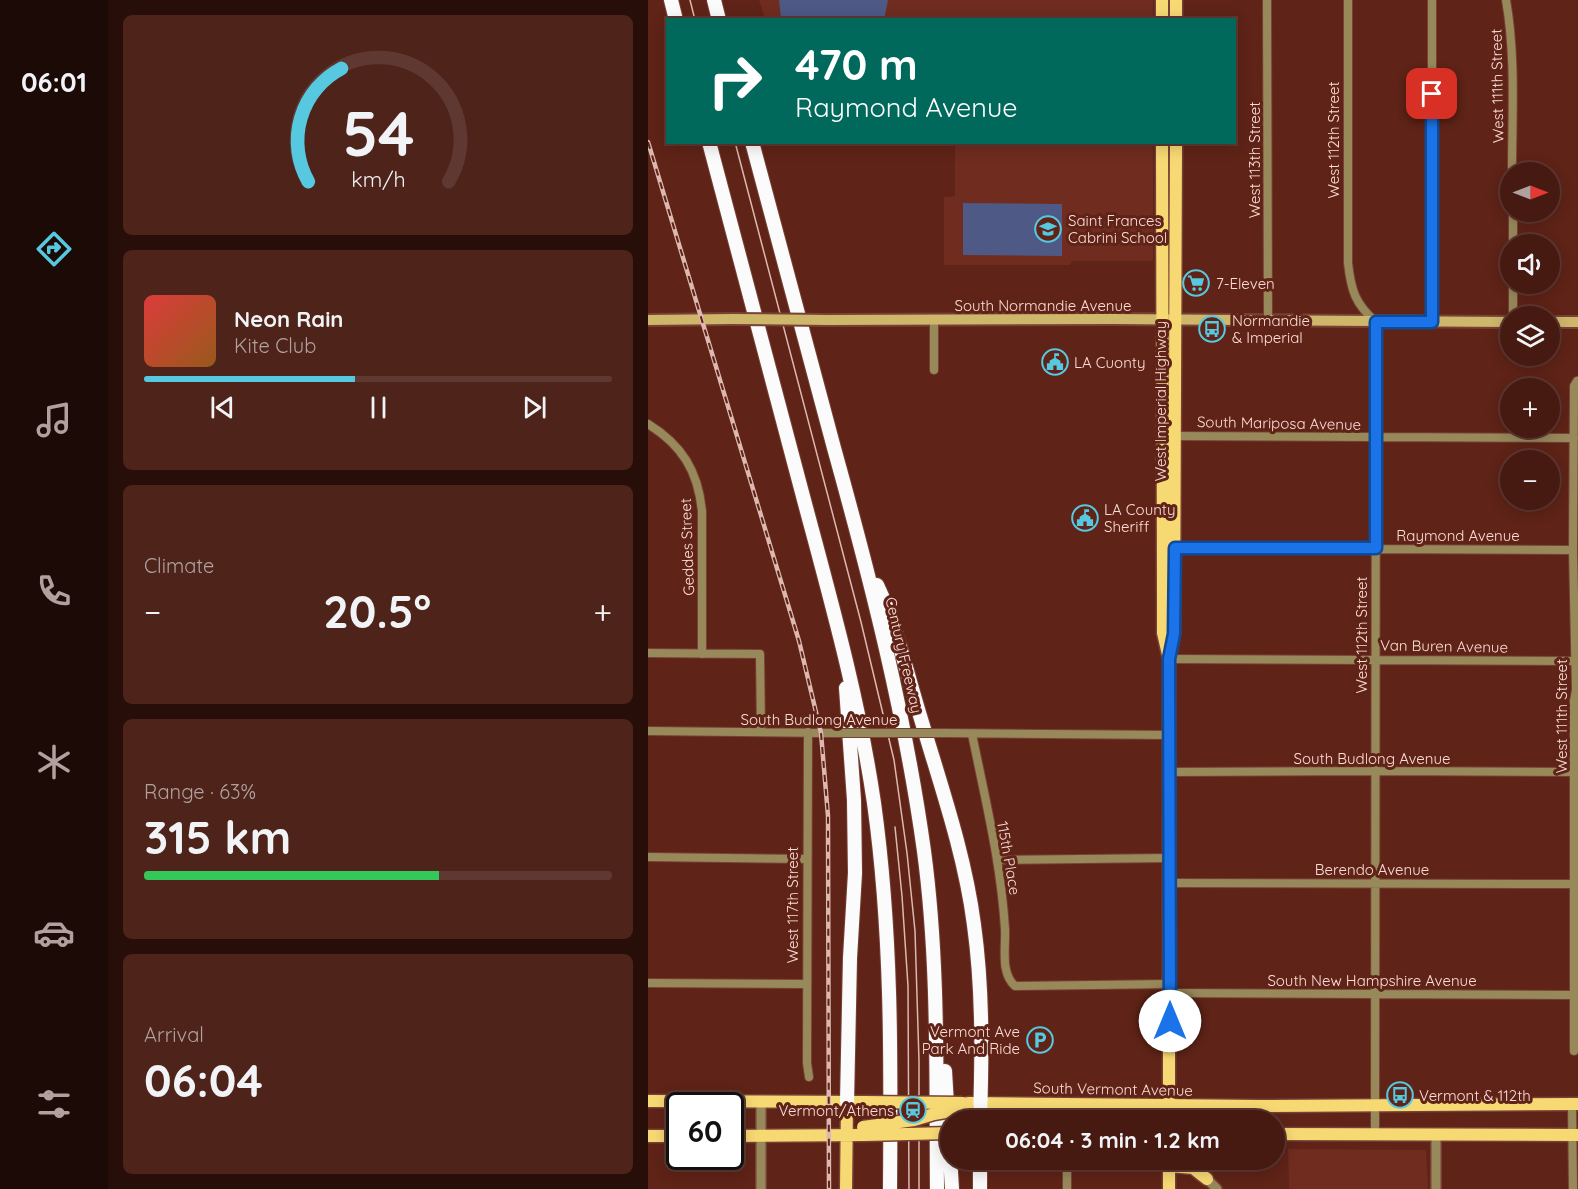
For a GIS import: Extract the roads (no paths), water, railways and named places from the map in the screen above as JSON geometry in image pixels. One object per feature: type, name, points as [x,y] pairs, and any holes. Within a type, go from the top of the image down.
[{"type":"highway","points":[[671,0],[676,18]]},
{"type":"highway","points":[[714,0],[718,18]]},
{"type":"highway","points":[[710,144],[843,646],[867,758],[884,892],[891,1022],[890,1189]]},
{"type":"highway","name":"Century Freeway","points":[[753,144],[864,559],[903,723],[917,803],[930,902],[936,990],[935,1189]]},
{"type":"highway","points":[[864,559],[885,602],[895,633],[944,795],[967,883],[978,957],[972,1105],[975,1110]]},
{"type":"highway","points":[[843,646],[854,800],[855,873],[850,958],[847,1102]]},
{"type":"highway","points":[[930,902],[939,975],[952,1189]]},
{"type":"highway","points":[[980,1170],[980,1189]]},
{"type":"main road","points":[[1162,0],[1162,18]]},
{"type":"main road","points":[[1176,0],[1176,18]]},
{"type":"main road","name":"West Imperial Highway","points":[[1162,144],[1170,320]]},
{"type":"main road","name":"West Imperial Highway","points":[[1170,1110],[1169,659],[1174,634],[1169,548],[1169,436],[1176,144]]},
{"type":"main road","name":"South Normandie Avenue","points":[[648,320],[1500,322]]},
{"type":"main road","points":[[1560,322],[1578,322]]},
{"type":"main road","name":"West Imperial Highway","points":[[1169,548],[1163,567],[1163,633],[1169,659]]},
{"type":"main road","points":[[1163,567],[1168,575],[1168,615],[1174,634]]},
{"type":"main road","name":"South Vermont Avenue","points":[[648,1101],[972,1105],[1575,1104]]},
{"type":"main road","points":[[846,1189],[847,1102]]},
{"type":"main road","points":[[744,1136],[846,1135],[972,1105]]},
{"type":"main road","points":[[863,1131],[940,1133]]},
{"type":"main road","points":[[1285,1134],[1575,1135]]},
{"type":"main road","points":[[648,1136],[666,1136]]},
{"type":"main road","points":[[1169,1170],[1169,1189]]},
{"type":"main road","points":[[1196,1170],[1207,1179]]},
{"type":"main road","points":[[1203,1170],[1207,1179]]},
{"type":"street","name":"West 113th Street","points":[[1267,0],[1268,321]]},
{"type":"street","name":"West 112th Street","points":[[1348,0],[1348,263],[1357,301],[1363,311],[1376,322],[1376,1135]]},
{"type":"street","points":[[1432,0],[1432,322]]},
{"type":"street","name":"West 111th Street","points":[[1506,0],[1512,59],[1512,162]]},
{"type":"street","points":[[934,320],[934,370]]},
{"type":"street","name":"West 111th Street","points":[[1574,1051],[1576,701],[1573,550],[1574,386],[1577,381]]},
{"type":"street","name":"Geddes Street","points":[[648,424],[672,442],[683,454],[696,479],[700,496],[702,511],[702,654]]},
{"type":"street","name":"South Mariposa Avenue","points":[[1169,436],[1574,438]]},
{"type":"street","name":"Raymond Avenue","points":[[1169,548],[1573,550]]},
{"type":"street","points":[[648,653],[760,654],[760,732]]},
{"type":"street","name":"Van Buren Avenue","points":[[1169,659],[1575,661]]},
{"type":"street","name":"South Budlong Avenue","points":[[648,731],[1169,735]]},
{"type":"street","name":"West 117th Street","points":[[808,732],[806,984],[809,1077]]},
{"type":"street","name":"115th Place","points":[[972,734],[1003,901],[1005,967],[1010,981],[1015,986]]},
{"type":"street","name":"South Budlong Avenue","points":[[1169,772],[1575,772]]},
{"type":"street","points":[[648,857],[806,859]]},
{"type":"street","points":[[997,860],[1169,858]]},
{"type":"street","name":"Berendo Avenue","points":[[1169,882],[1574,884]]},
{"type":"street","points":[[648,983],[806,984]]},
{"type":"street","name":"South New Hampshire Avenue","points":[[1015,986],[1574,995]]},
{"type":"street","points":[[761,1101],[761,1189]]},
{"type":"street","points":[[1573,1189],[1575,1104]]},
{"type":"street","points":[[1436,1134],[1436,1189]]},
{"type":"street","points":[[1067,1170],[1067,1189]]},
{"type":"street","points":[[1207,1179],[1217,1189]]},
{"type":"tram line","points":[[690,0],[694,18]]},
{"type":"tram line","points":[[736,144],[861,622],[894,760],[915,931],[919,1061],[919,1189]]},
{"type":"tram line","points":[[895,827],[908,986],[909,1189]]},
{"type":"railway","points":[[648,142],[799,641],[821,733],[828,816],[829,1189]]},
{"type":"place","name":"Saint Frances Cabrini School","points":[[1048,229]]},
{"type":"place","name":"7-Eleven","points":[[1196,283]]},
{"type":"place","name":"Normandie & Imperial","points":[[1212,329]]},
{"type":"place","name":"LA Cuonty","points":[[1055,362]]},
{"type":"place","name":"LA County Sheriff","points":[[1085,518]]},
{"type":"place","name":"Vermont Ave Park And Ride","points":[[1040,1040]]},
{"type":"place","name":"Vermont & 112th","points":[[1400,1095]]},
{"type":"place","name":"Vermont/Athens","points":[[913,1110]]}]
